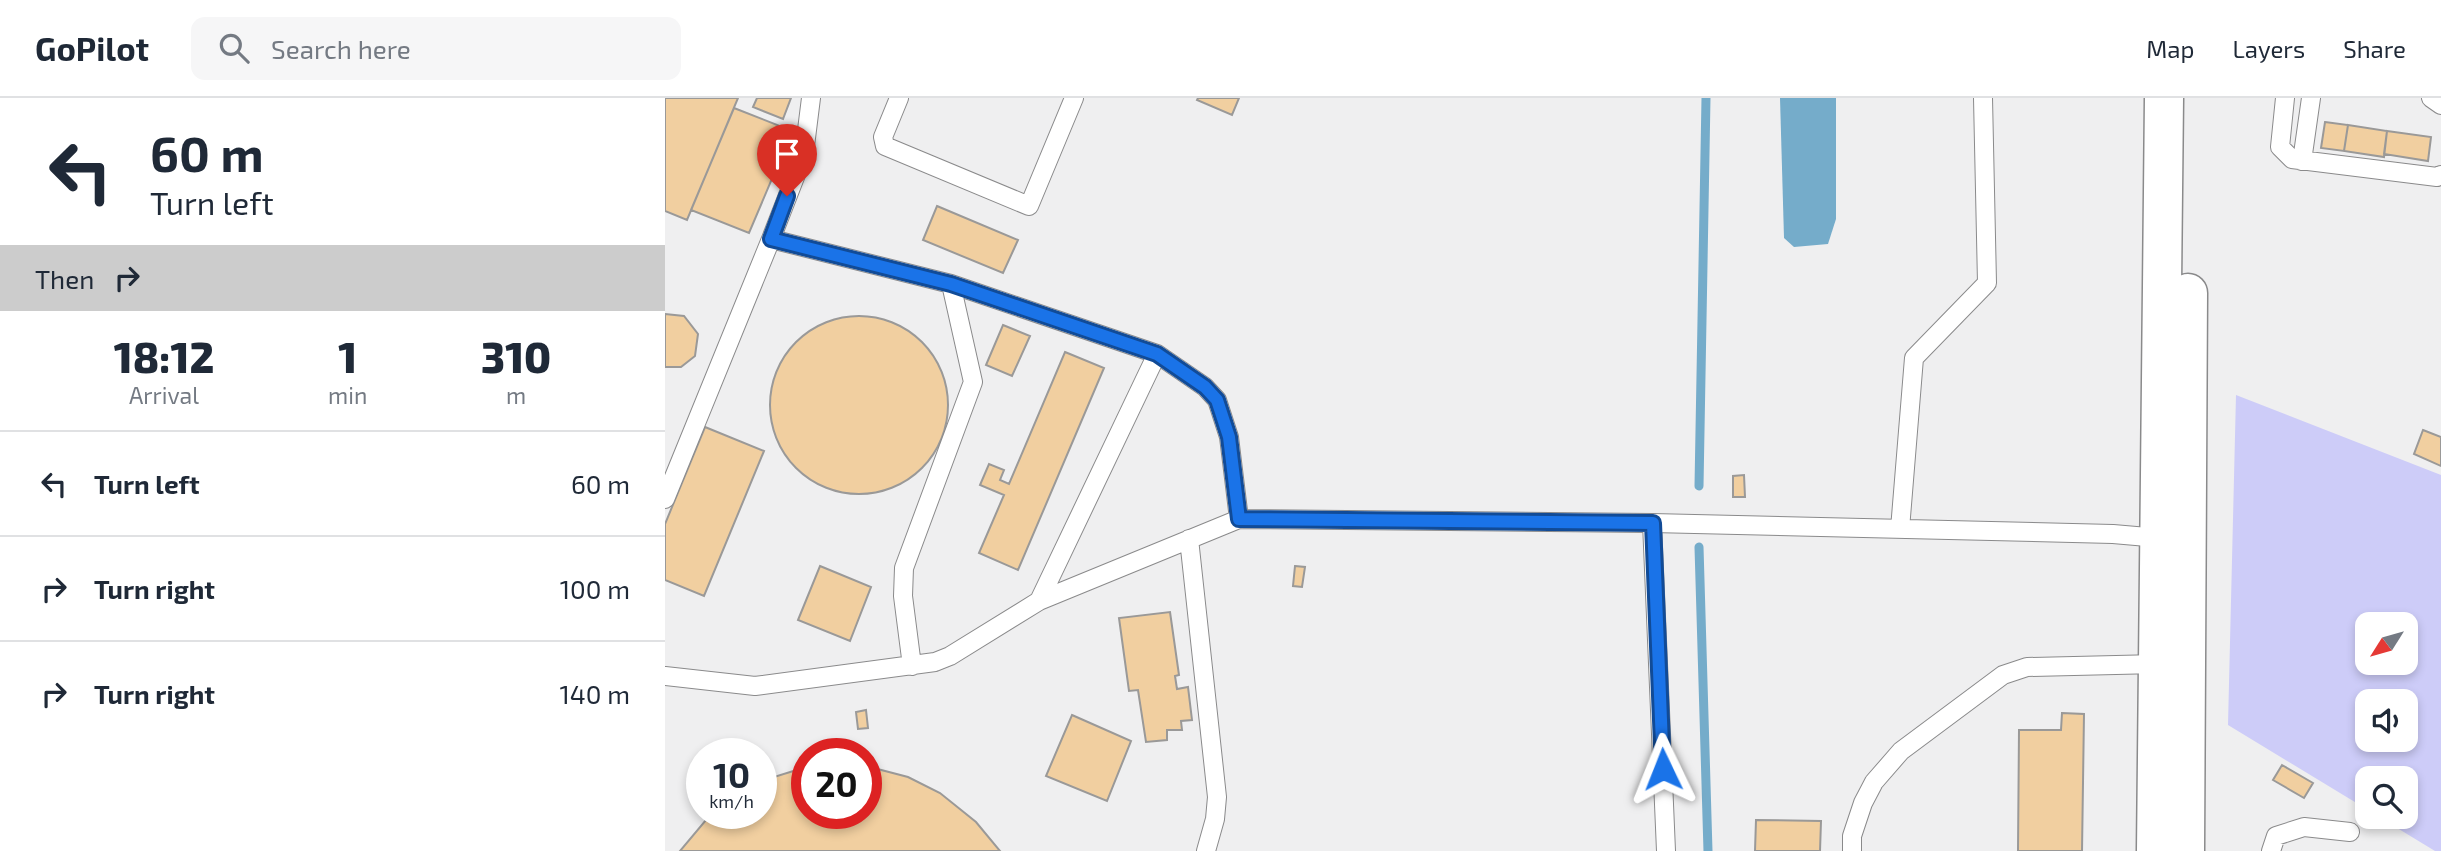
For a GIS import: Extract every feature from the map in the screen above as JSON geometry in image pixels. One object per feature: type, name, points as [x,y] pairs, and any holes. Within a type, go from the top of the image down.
[{"type":"main road","points":[[2156,851],[2164,98]]},
{"type":"main road","points":[[2185,851],[2188,98]]},
{"type":"lane","points":[[665,499],[803,154],[811,98]]},
{"type":"lane","points":[[899,98],[883,137],[885,146],[1029,206],[1074,98]]},
{"type":"lane","points":[[1900,529],[1914,358],[1987,283],[1983,98]]},
{"type":"lane","points":[[2285,98],[2280,147],[2292,159],[2437,177],[2441,175]]},
{"type":"lane","points":[[2302,161],[2311,98]]},
{"type":"lane","points":[[771,239],[951,284],[1157,354],[1205,387],[1217,400],[1229,437],[1239,519]]},
{"type":"lane","points":[[912,666],[902,596],[904,568],[972,382],[971,362],[951,284]]},
{"type":"lane","points":[[1039,601],[1157,354]]},
{"type":"lane","points":[[665,676],[755,686],[912,666],[950,656],[1039,601],[1239,519],[1653,523],[2113,534],[2159,538]]},
{"type":"lane","points":[[1653,523],[1666,851]]},
{"type":"lane","points":[[1189,539],[1217,797],[1216,819],[1206,851]]},
{"type":"lane","points":[[1852,851],[1856,825],[1874,782],[1901,751],[2003,675],[2027,667],[2158,664]]},
{"type":"lane","points":[[2271,851],[2276,836],[2304,827],[2350,832]]},
{"type":"shaded area","points":[[1780,98],[1836,98],[1836,219],[1828,244],[1794,247],[1784,238]]},
{"type":"shaded area","points":[[2236,395],[2441,475],[2441,851],[2435,851],[2399,829],[2418,829],[2418,766],[2355,766],[2355,802],[2228,725]]},
{"type":"building","points":[[665,98],[738,98],[687,220],[665,211]]},
{"type":"building","points":[[757,98],[791,98],[783,119],[753,107]]},
{"type":"building","points":[[1239,98],[1232,115],[1197,100]]},
{"type":"building","points":[[734,108],[790,130],[787,139],[778,135],[775,143],[785,148],[749,233],[691,210]]},
{"type":"building","points":[[2325,122],[2348,125],[2344,151],[2321,148]]},
{"type":"building","points":[[2348,125],[2387,131],[2384,157],[2344,151]]},
{"type":"building","points":[[2387,131],[2431,137],[2428,161],[2384,154]]},
{"type":"building","points":[[937,206],[1018,240],[1003,273],[923,240]]},
{"type":"building","points":[[665,314],[684,316],[698,334],[695,356],[681,367],[665,367]]},
{"type":"building","points":[[859,316],[893,323],[922,342],[941,371],[948,405],[941,439],[922,468],[893,487],[859,494],[825,487],[796,468],[777,439],[770,405],[777,371],[796,342],[825,323]]},
{"type":"building","points":[[1003,325],[1030,336],[1012,376],[986,365]]},
{"type":"building","points":[[1065,352],[1104,368],[1018,570],[979,553],[1004,495],[980,485],[989,464],[1004,470],[1000,480],[1009,484]]},
{"type":"building","points":[[705,427],[764,451],[704,596],[665,580],[665,524]]},
{"type":"building","points":[[2423,430],[2441,437],[2441,466],[2414,454]]},
{"type":"building","points":[[1744,475],[1745,497],[1733,497],[1733,476]]},
{"type":"building","points":[[820,566],[871,587],[850,641],[798,620]]},
{"type":"building","points":[[1295,566],[1305,567],[1302,587],[1293,586]]},
{"type":"building","points":[[1170,612],[1179,675],[1175,676],[1177,689],[1188,687],[1192,720],[1181,721],[1182,730],[1167,730],[1167,740],[1146,742],[1138,690],[1129,691],[1119,618]]},
{"type":"building","points":[[866,710],[868,728],[858,729],[856,712]]},
{"type":"building","points":[[2062,713],[2084,714],[2082,851],[2018,851],[2019,730],[2061,730]]},
{"type":"building","points":[[1072,715],[1131,741],[1107,801],[1046,776]]},
{"type":"building","points":[[2282,765],[2313,783],[2304,798],[2273,780]]},
{"type":"building","points":[[882,770],[908,777],[940,793],[976,822],[1000,851],[680,851],[698,829],[777,829],[777,776],[791,772],[791,829],[882,829]]},
{"type":"building","points":[[1756,820],[1821,821],[1820,851],[1755,851]]},
{"type":"waterway","points":[[1699,486],[1706,98]]},
{"type":"waterway","points":[[1699,547],[1708,851]]},
{"type":"route","points":[[787,196],[771,239],[951,284],[1157,354],[1205,387],[1217,400],[1225,417],[1239,519],[1653,523],[1663,769]]}]
